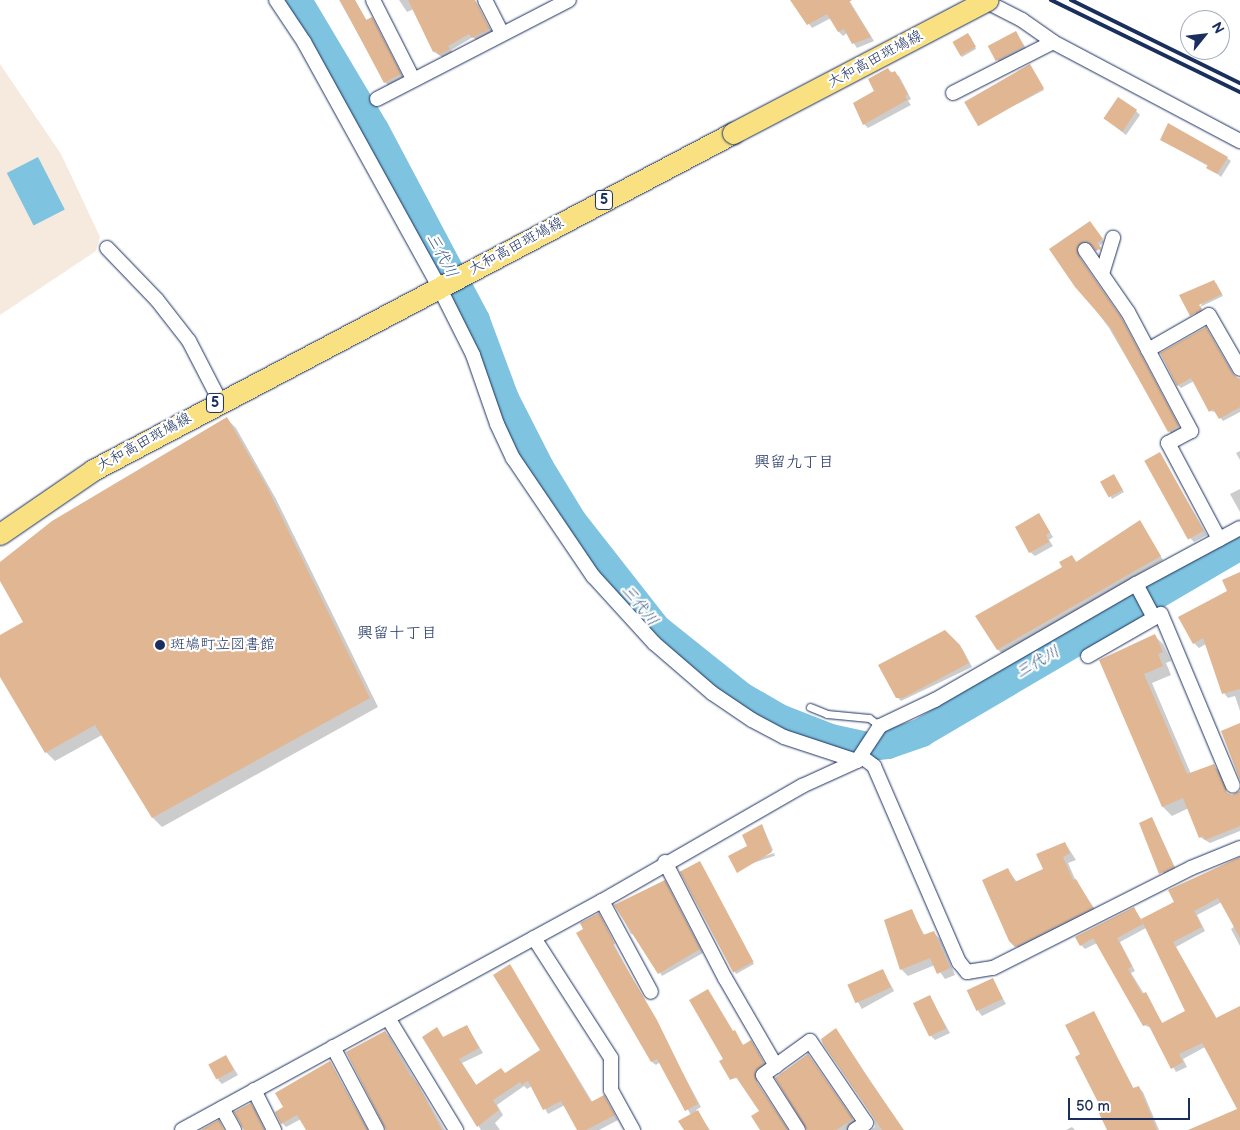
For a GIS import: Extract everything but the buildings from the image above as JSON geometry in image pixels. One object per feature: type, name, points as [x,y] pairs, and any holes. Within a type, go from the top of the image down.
[{"type":"main road","name":"大和高田斑鳩線","points":[[0,534],[93,470],[220,401],[987,0]]},
{"type":"street","points":[[276,0],[308,50],[439,287],[473,355],[497,424],[513,458],[562,533],[614,602],[661,650],[712,693],[752,720],[792,740],[860,759],[874,766],[959,962],[967,972],[993,968],[1191,868],[1240,848]]},
{"type":"street","points":[[373,0],[414,79]]},
{"type":"street","points":[[485,0],[502,34]]},
{"type":"street","points":[[376,99],[569,0]]},
{"type":"street","points":[[983,0],[1022,20],[1053,42],[1240,141]]},
{"type":"street","points":[[953,93],[1053,42]]},
{"type":"street","points":[[1102,274],[1113,238]]},
{"type":"street","points":[[107,248],[157,300],[189,341],[220,401]]},
{"type":"street","points":[[1085,250],[1102,274],[1148,350],[1191,431],[1168,443],[1219,539]]},
{"type":"street","points":[[1148,350],[1210,315],[1240,369]]},
{"type":"street","points":[[182,1130],[602,901],[665,862],[802,786],[860,759],[880,726],[935,700],[1138,588],[1240,528]]},
{"type":"street","points":[[1138,588],[1151,614]]},
{"type":"street","points":[[1088,656],[1151,614],[1161,614],[1233,786]]},
{"type":"street","points":[[665,862],[725,978],[776,1066]]},
{"type":"street","points":[[602,901],[651,992]]},
{"type":"street","points":[[534,938],[611,1058],[611,1090],[633,1130]]},
{"type":"street","points":[[388,1018],[456,1130]]},
{"type":"street","points":[[798,1130],[763,1075],[810,1041],[866,1123],[856,1130]]},
{"type":"street","points":[[333,1047],[377,1130]]},
{"type":"street","points":[[254,1090],[274,1130]]},
{"type":"street","points":[[222,1108],[234,1130]]},
{"type":"lane","points":[[810,707],[827,714],[869,718],[880,726]]},
{"type":"shaded area","points":[[0,64],[61,154],[100,237],[96,251],[0,315]]},
{"type":"water","points":[[38,157],[65,210],[34,225],[7,173]]},
{"type":"waterway","name":"三代川","points":[[297,0],[374,129],[475,320],[504,398],[539,467],[572,521],[656,628],[741,696],[779,718],[830,738],[869,746],[887,744],[921,732],[1240,545]]},
{"type":"railway","points":[[1051,0],[1240,92]]},
{"type":"railway","points":[[1071,0],[1240,83]]},
{"type":"place","name":"斑鳩町立図書館","points":[[160,645]]},
{"type":"district","name":"興留九丁目","points":[[794,463]]},
{"type":"district","name":"興留十丁目","points":[[397,634]]}]
